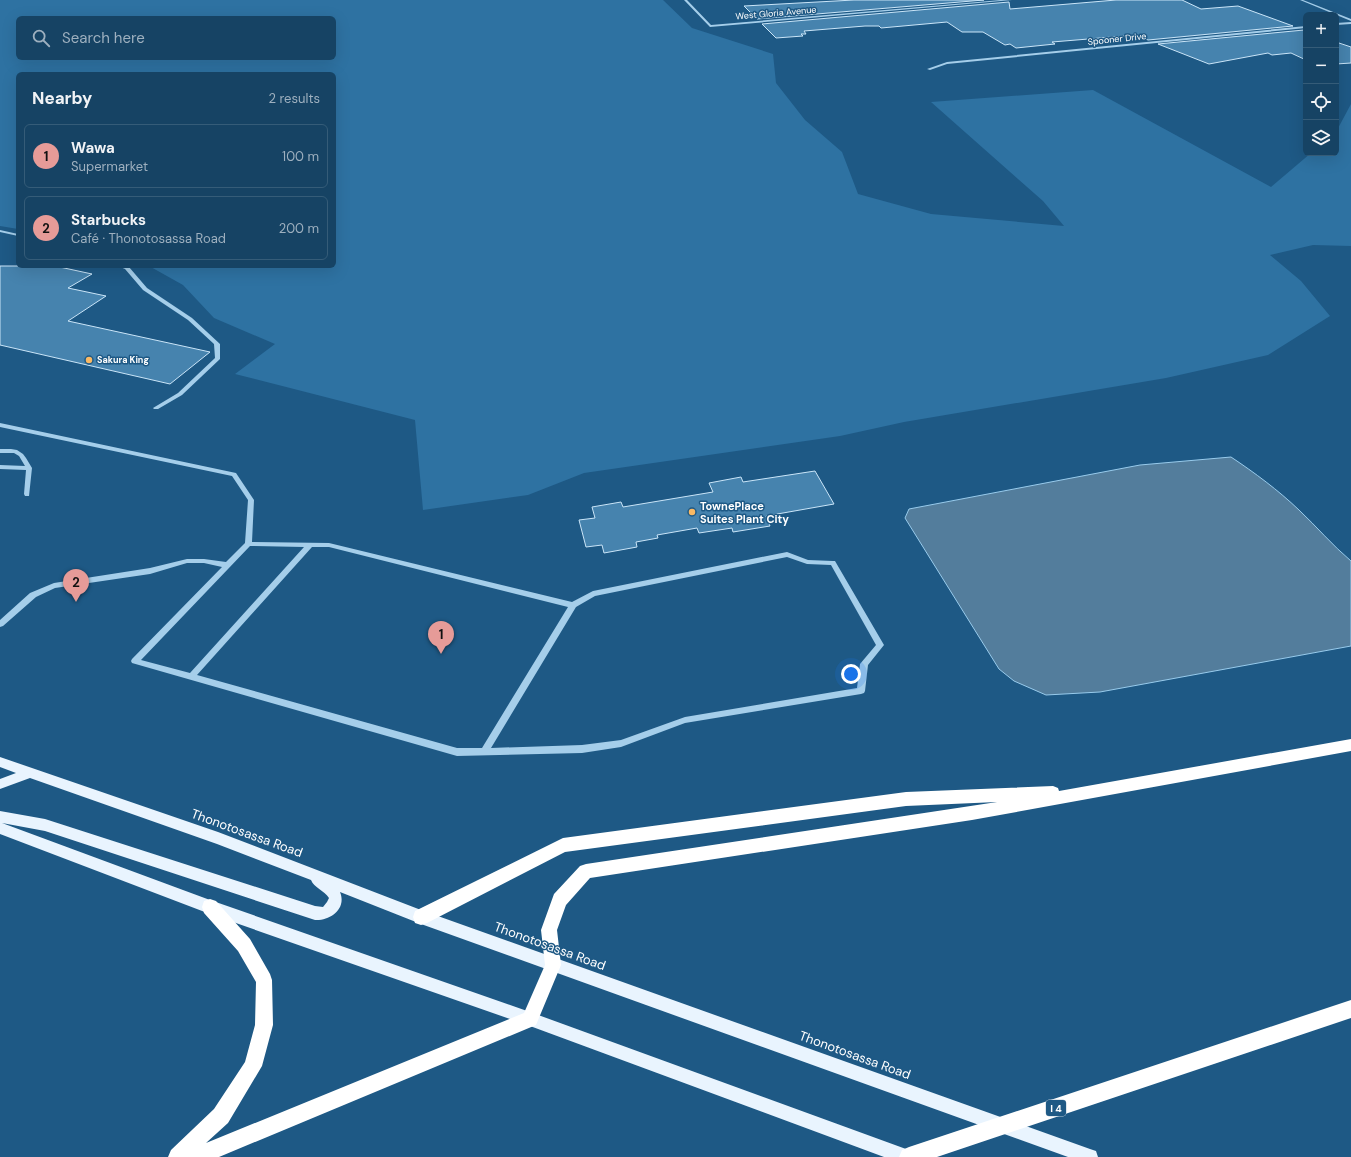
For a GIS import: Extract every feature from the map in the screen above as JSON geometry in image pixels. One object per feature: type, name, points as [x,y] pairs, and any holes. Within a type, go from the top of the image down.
[{"type":"highway","points":[[196,1157],[530,1019],[553,964],[549,930],[557,907],[560,900],[586,871],[972,813],[1100,792],[1351,745]]},
{"type":"highway","points":[[421,917],[563,845],[906,799],[1100,792]]},
{"type":"highway","points":[[178,1157],[221,1116],[253,1066],[264,1025],[264,980],[244,945],[210,907]]},
{"type":"highway","name":"I 4","points":[[909,1157],[1351,1009]]},
{"type":"main road","name":"Thonotosassa Road","points":[[0,762],[218,838],[421,917],[1090,1157]]},
{"type":"main road","points":[[0,784],[29,773]]},
{"type":"main road","points":[[0,817],[45,825],[65,831],[315,913],[323,914],[329,911],[334,904],[334,893],[306,872]]},
{"type":"main road","points":[[0,828],[210,907],[530,1019],[906,1157]]},
{"type":"street","name":"West Gloria Avenue","points":[[685,0],[710,26],[1011,0]]},
{"type":"street","points":[[1301,0],[1351,22]]},
{"type":"street","points":[[1339,24],[1351,22]]},
{"type":"street","name":"Spooner Drive","points":[[929,69],[947,63],[1303,27]]},
{"type":"street","points":[[0,231],[16,235]]},
{"type":"street","points":[[127,268],[145,289],[190,319],[217,344],[218,358],[180,394],[156,408]]},
{"type":"street","points":[[0,425],[234,474],[251,500],[248,544],[135,661],[457,752],[582,749],[621,743],[684,720],[861,691],[864,664],[880,645],[833,563],[807,562],[787,554],[593,594],[573,605],[485,751]]},
{"type":"street","points":[[0,451],[14,450],[21,454],[29,468],[27,494]]},
{"type":"street","points":[[0,467],[29,468]]},
{"type":"street","points":[[248,544],[329,545],[573,605]]},
{"type":"street","points":[[191,677],[310,545]]},
{"type":"street","points":[[0,624],[33,595],[54,586],[150,571],[188,561],[204,561],[228,565]]},
{"type":"shaded area","points":[[0,0],[663,0],[692,28],[773,54],[776,83],[805,120],[842,152],[858,194],[931,214],[1064,226],[1043,201],[931,102],[1093,90],[1271,187],[1307,156],[1339,156],[1339,126],[1351,104],[1351,246],[1313,245],[1270,255],[1301,281],[1330,316],[1268,355],[1166,378],[904,422],[840,436],[584,473],[528,495],[423,510],[415,420],[235,374],[275,344],[214,318],[183,285],[153,268],[336,268],[336,72],[16,72],[16,229],[0,226]]},
{"type":"shaded area","points":[[1231,457],[1283,496],[1351,561],[1351,646],[1100,692],[1046,695],[1014,681],[999,669],[905,518],[909,509],[1140,465]]},
{"type":"building","points":[[854,0],[984,0],[757,19],[744,6]]},
{"type":"building","points":[[1116,0],[1182,0],[1201,9],[1238,6],[1293,26],[1148,40],[1137,35],[1052,42],[1055,44],[1016,48],[1010,44],[1005,45],[983,32],[962,32],[947,22],[881,28],[879,26],[865,26],[804,31],[806,34],[801,34],[803,36],[776,38],[762,24],[1009,2],[1010,9]]},
{"type":"building","points":[[1303,30],[1303,59],[1291,53],[1272,55],[1268,53],[1209,64],[1158,44]]},
{"type":"building","points":[[1339,43],[1351,47],[1351,63],[1339,64]]},
{"type":"building","points":[[0,266],[16,266],[16,268],[64,268],[92,274],[68,288],[106,296],[68,321],[210,352],[170,384],[0,345]]},
{"type":"building","name":"TownePlace Suites Plant City","points":[[815,471],[834,504],[766,516],[770,526],[733,532],[732,528],[699,533],[697,528],[657,535],[658,538],[636,542],[637,547],[604,553],[602,545],[586,547],[579,520],[595,518],[592,507],[621,502],[623,507],[713,492],[709,483],[741,477],[743,482]]},
{"type":"place","name":"Sakura King","points":[[89,360]]},
{"type":"place","name":"TownePlace Suites Plant City","points":[[692,512]]},
{"type":"place","name":"Starbucks","points":[[76,602]]},
{"type":"place","name":"Wawa","points":[[441,654]]}]
